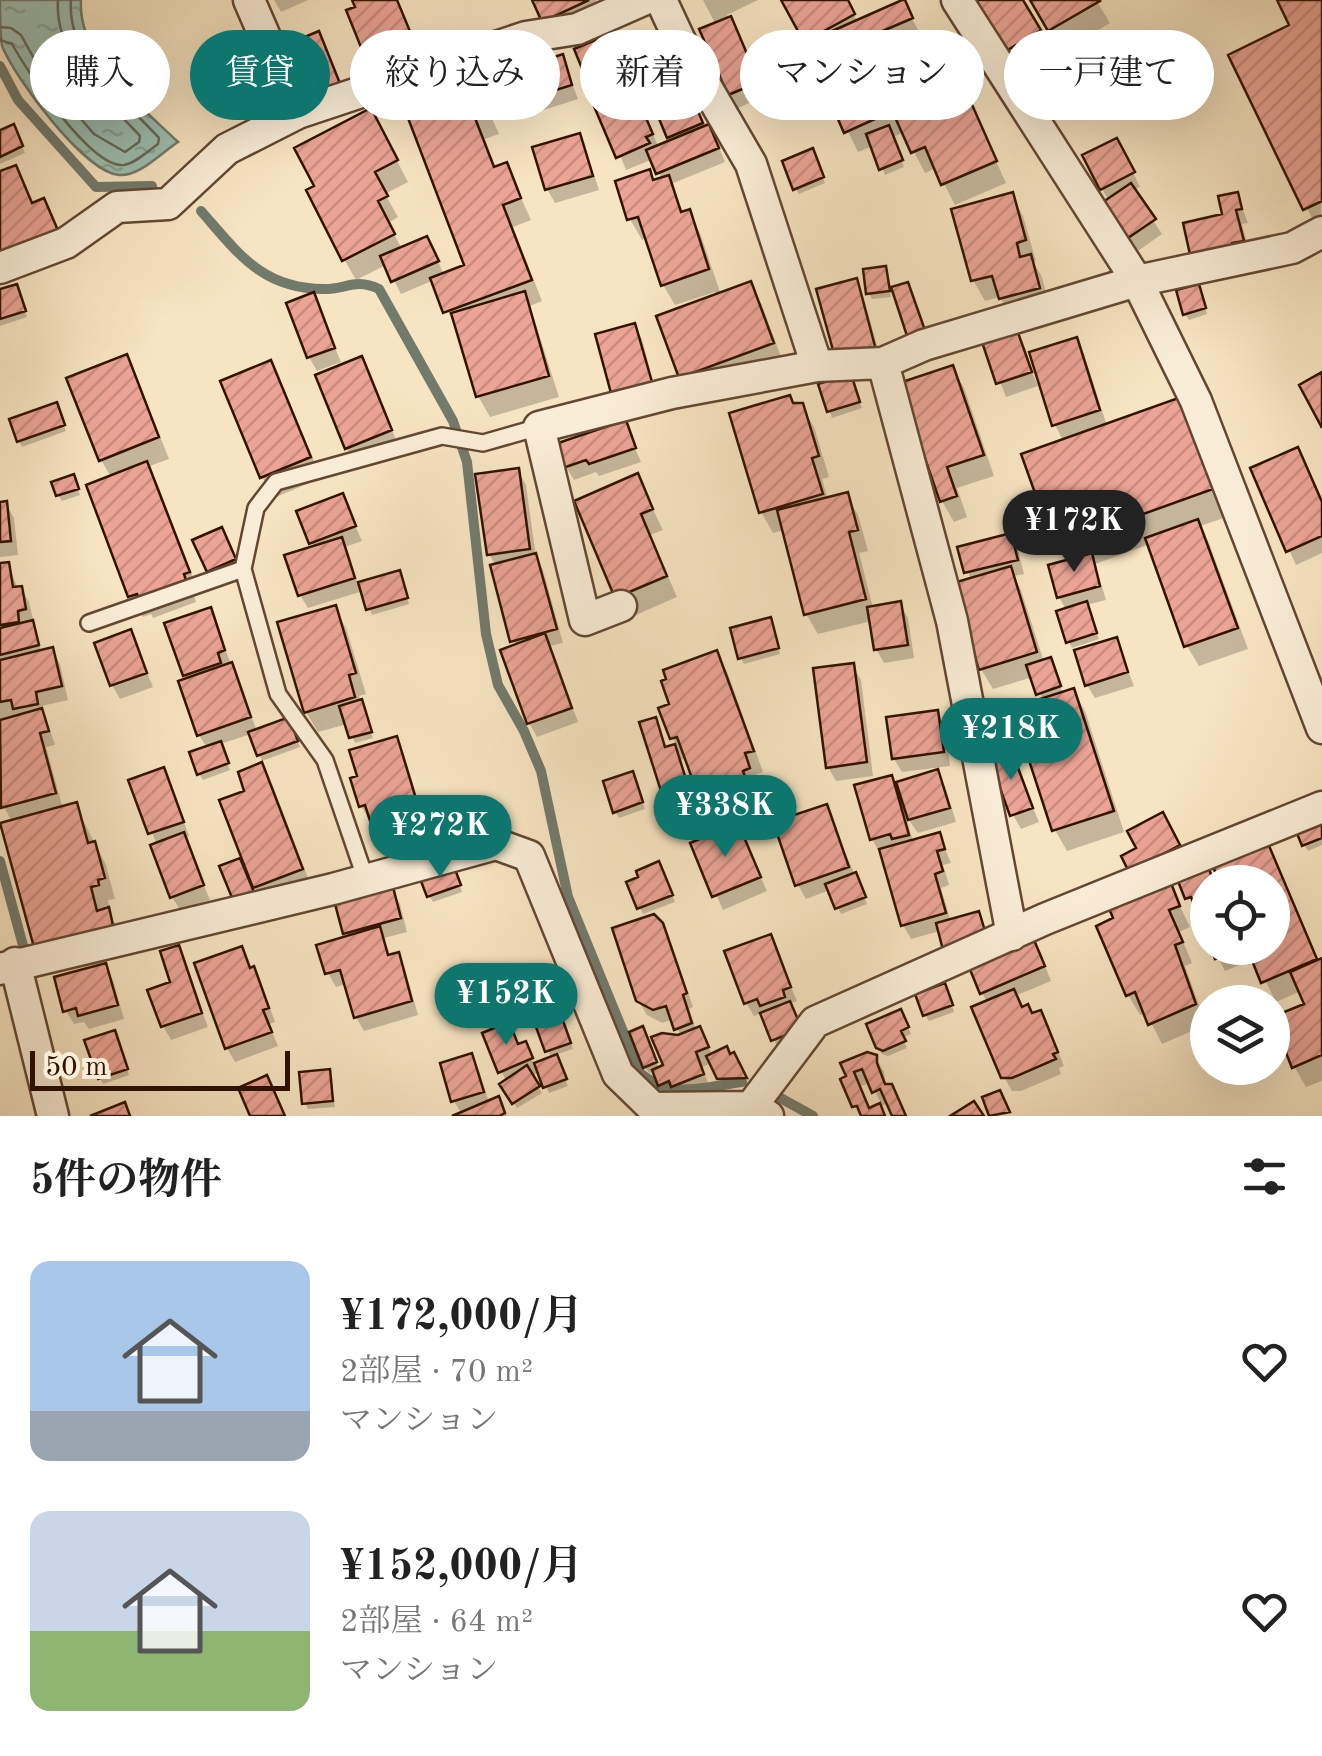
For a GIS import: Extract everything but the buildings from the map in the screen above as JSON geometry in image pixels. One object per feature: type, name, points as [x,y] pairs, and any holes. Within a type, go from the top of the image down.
[{"type":"street","points":[[249,0],[262,30]]},
{"type":"street","points":[[330,102],[526,36],[577,29],[643,0]]},
{"type":"street","points":[[661,0],[751,164],[817,366]]},
{"type":"street","points":[[957,0],[1137,281],[1196,401],[1322,728]]},
{"type":"street","points":[[0,268],[66,243],[118,207],[168,204],[227,149],[284,120]]},
{"type":"street","points":[[621,606],[585,620],[539,427],[672,392],[817,366],[882,363],[924,345],[1137,281],[1292,248],[1322,232]]},
{"type":"street","points":[[882,363],[952,620],[1012,935]]},
{"type":"street","points":[[53,1116],[20,963],[366,880],[496,844],[528,856],[618,1074],[653,1112],[759,1112],[815,1022],[1012,935],[1322,807]]},
{"type":"lane","points":[[366,880],[324,760],[278,694],[243,569],[256,508],[276,482],[442,436],[484,443],[539,427]]},
{"type":"lane","points":[[89,623],[243,569]]},
{"type":"water","points":[[0,0],[81,0],[86,30],[30,30],[30,91],[9,61],[0,29]]},
{"type":"water","points":[[155,120],[178,142],[142,168],[119,175],[88,158],[52,121]]},
{"type":"waterway","points":[[0,66],[18,100],[96,187],[152,186]]},
{"type":"waterway","points":[[201,211],[253,266],[284,283],[324,289],[357,284],[379,289],[453,421],[467,462],[486,634],[498,685],[541,771],[568,897],[640,1073],[676,1089],[742,1082]]},
{"type":"waterway","points":[[0,861],[27,960]]},
{"type":"waterway","points":[[775,1095],[813,1116]]}]
